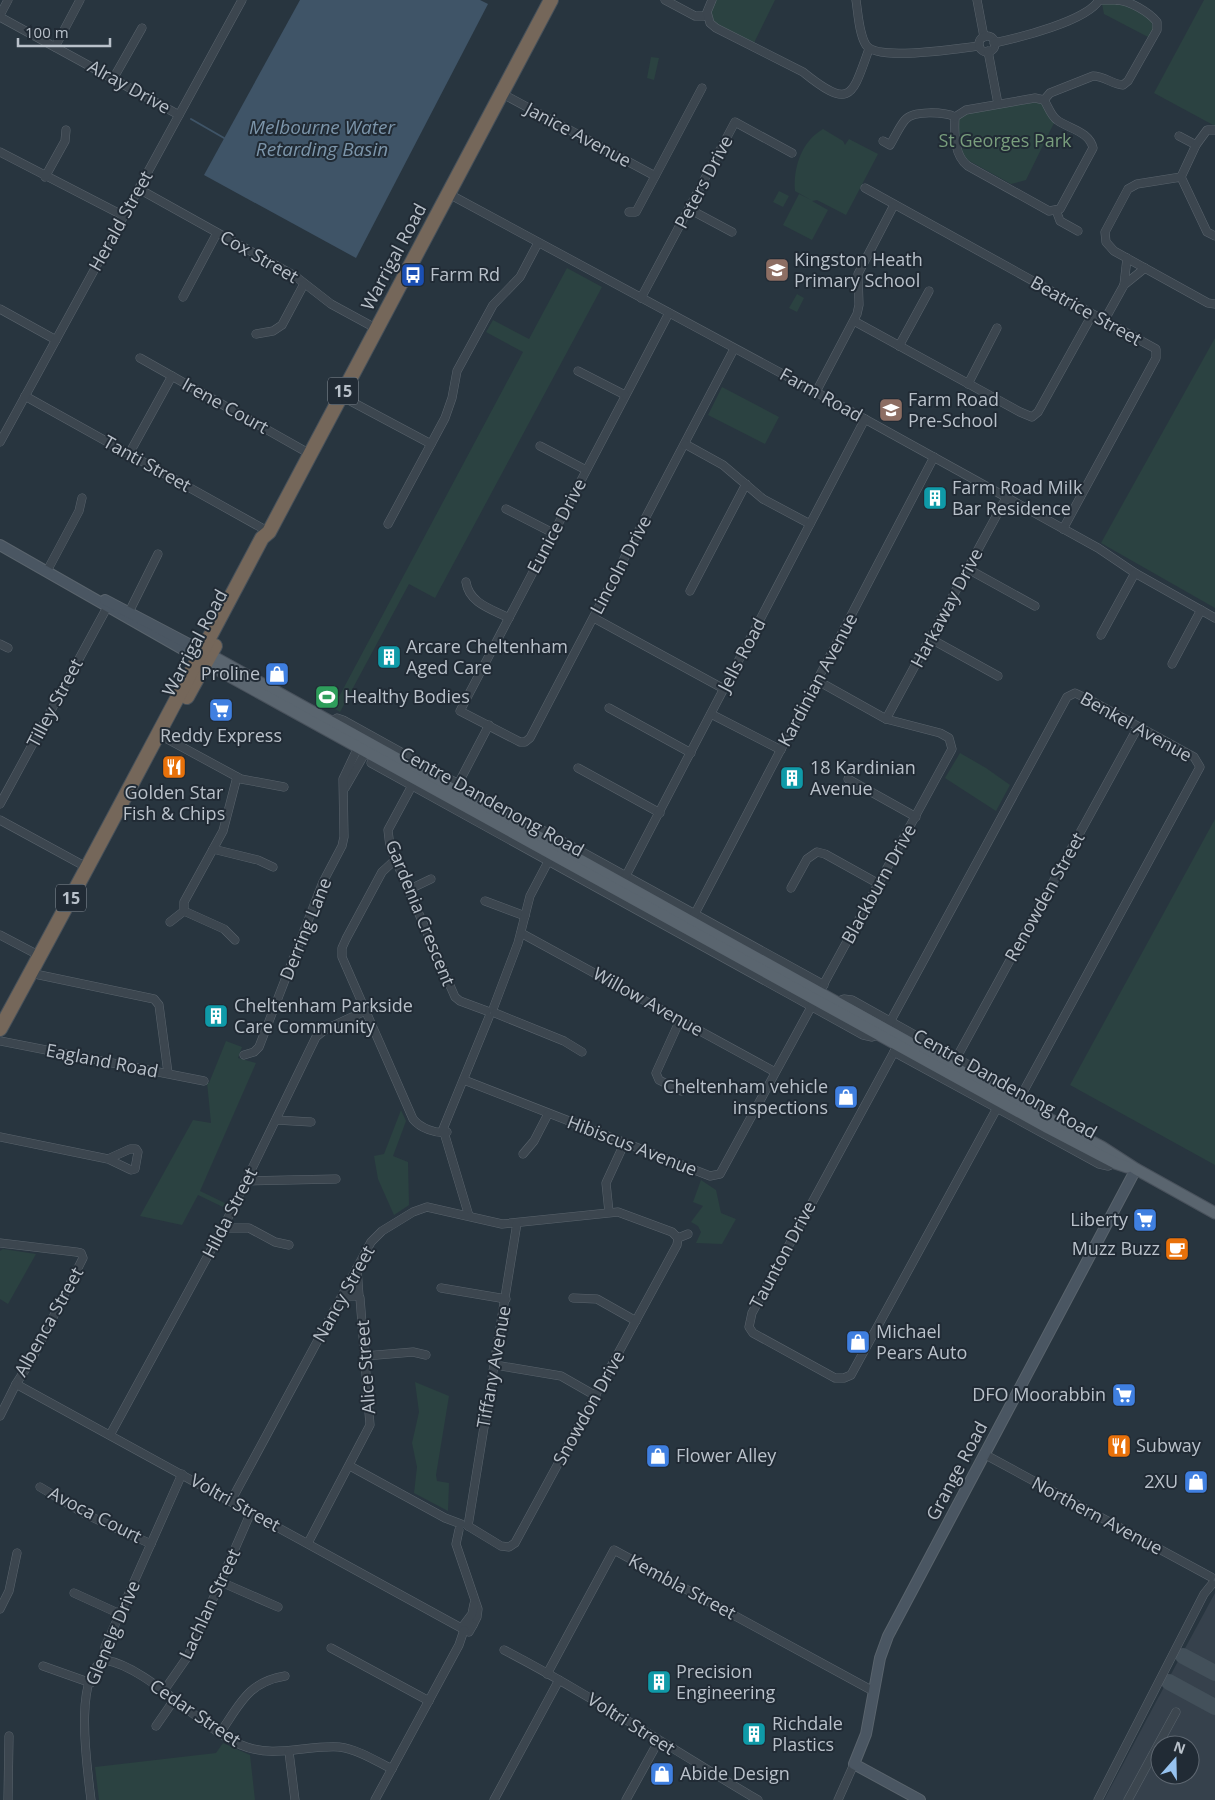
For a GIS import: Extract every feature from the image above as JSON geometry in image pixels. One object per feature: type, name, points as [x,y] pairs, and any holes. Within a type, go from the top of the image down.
[{"type":"highway","name":"Warrigal Road","points":[[0,1029],[142,767],[269,541],[269,532],[551,0]]},
{"type":"main road","name":"Centre Dandenong Road","points":[[0,545],[128,614],[363,746]]},
{"type":"main road","name":"Centre Dandenong Road","points":[[204,657],[329,723],[415,779],[454,791],[508,814],[552,855]]},
{"type":"main road","name":"Centre Dandenong Road","points":[[454,791],[552,855],[622,883],[691,921],[879,1035],[1115,1163],[1136,1169]]},
{"type":"main road","name":"Centre Dandenong Road","points":[[817,996],[836,1002],[897,1045],[954,1062],[1000,1102],[1044,1117],[1110,1151],[1136,1169],[1215,1213]]},
{"type":"main road","name":"Grange Road","points":[[854,1764],[866,1734],[873,1691],[888,1636],[1136,1169]]},
{"type":"main road","points":[[854,1764],[920,1800]]},
{"type":"street","points":[[0,16],[8,0]]},
{"type":"street","points":[[55,47],[80,0]]},
{"type":"street","name":"Herald Street","points":[[0,442],[241,0]]},
{"type":"street","points":[[665,0],[694,16],[707,16]]},
{"type":"street","points":[[712,0],[707,16],[716,28],[795,68],[840,95],[847,95],[852,91],[865,66],[869,49]]},
{"type":"street","points":[[856,0],[864,40],[869,49],[877,52],[914,53],[979,46]]},
{"type":"street","points":[[977,0],[984,37]]},
{"type":"street","points":[[994,43],[1057,25],[1095,7],[1100,0],[1124,1],[1153,17],[1157,22],[1156,30],[1128,82],[1122,85],[1116,84],[1100,76],[1093,76],[1050,93],[1044,100]]},
{"type":"street","name":"Alray Drive","points":[[0,16],[179,115]]},
{"type":"street","points":[[113,79],[142,28]]},
{"type":"street","points":[[979,46],[980,41],[984,37]]},
{"type":"street","points":[[984,37],[992,38],[994,43],[993,48],[988,52]]},
{"type":"street","points":[[979,46],[983,51],[988,52]]},
{"type":"street","points":[[988,52],[998,104]]},
{"type":"street","points":[[629,212],[636,212],[702,88]]},
{"type":"street","name":"Janice Avenue","points":[[501,93],[655,176]]},
{"type":"street","points":[[1035,98],[1044,100],[1055,119],[1088,137],[1093,148],[1060,209],[1049,211],[963,162],[959,156],[954,128],[956,117],[966,110],[1035,98]]},
{"type":"street","points":[[882,141],[889,147],[905,119],[912,115],[945,113],[956,117]]},
{"type":"street","name":"Peters Drive","points":[[642,298],[735,122],[792,152]]},
{"type":"street","points":[[45,177],[65,141],[66,130]]},
{"type":"street","points":[[1180,177],[1196,145],[1207,130],[1215,130]]},
{"type":"street","points":[[1179,136],[1196,145]]},
{"type":"street","points":[[0,152],[45,177],[124,216]]},
{"type":"street","points":[[1180,177],[1207,232],[1215,236]]},
{"type":"street","points":[[1180,177],[1137,184],[1128,188],[1105,232],[1106,242],[1114,251],[1208,303],[1215,304]]},
{"type":"street","name":"Beatrice Street","points":[[865,188],[1153,348],[1157,354],[1063,529]]},
{"type":"street","name":"Cox Street","points":[[139,189],[295,276],[331,304],[377,329]]},
{"type":"street","name":"Farm Road","points":[[449,194],[934,457],[1063,529],[1215,618]]},
{"type":"street","points":[[816,392],[854,321],[859,305],[858,274],[894,205]]},
{"type":"street","points":[[689,209],[732,232]]},
{"type":"street","points":[[1056,210],[1060,221],[1078,231]]},
{"type":"street","points":[[183,297],[217,233]]},
{"type":"street","points":[[388,524],[445,418],[452,398],[457,371],[493,305],[520,277],[538,243]]},
{"type":"street","points":[[1124,286],[1127,258]]},
{"type":"street","points":[[1104,321],[1124,286],[1145,268]]},
{"type":"street","points":[[256,334],[274,331],[282,325],[304,284]]},
{"type":"street","points":[[899,346],[929,291]]},
{"type":"street","points":[[0,309],[56,340]]},
{"type":"street","name":"Eunice Drive","points":[[489,726],[460,711],[669,314]]},
{"type":"street","points":[[854,321],[1034,420],[1092,315]]},
{"type":"street","points":[[968,384],[997,328]]},
{"type":"street","name":"Lincoln Drive","points":[[489,726],[520,742],[529,740],[734,349]]},
{"type":"street","name":"Irene Court","points":[[140,358],[310,454]]},
{"type":"street","points":[[578,371],[625,396]]},
{"type":"street","points":[[129,454],[172,376]]},
{"type":"street","name":"Tanti Street","points":[[25,396],[269,532]]},
{"type":"street","points":[[341,396],[431,444]]},
{"type":"street","name":"Jells Road","points":[[622,883],[865,419]]},
{"type":"street","points":[[685,444],[723,464],[767,502],[810,524]]},
{"type":"street","points":[[540,446],[586,470]]},
{"type":"street","name":"Kardinian Avenue","points":[[691,921],[934,457]]},
{"type":"street","points":[[690,591],[746,484]]},
{"type":"street","points":[[47,571],[79,511],[82,498]]},
{"type":"street","name":"Harkaway Drive","points":[[886,719],[1006,498]]},
{"type":"street","points":[[506,509],[553,533]]},
{"type":"street","points":[[128,614],[158,554]]},
{"type":"street","points":[[968,569],[1035,606]]},
{"type":"street","points":[[1101,634],[1136,573]]},
{"type":"street","points":[[466,582],[473,599],[509,618]]},
{"type":"street","name":"Tilley Street","points":[[0,804],[109,604]]},
{"type":"street","points":[[1172,664],[1201,610]]},
{"type":"street","points":[[594,618],[724,689]]},
{"type":"street","points":[[930,638],[998,676]]},
{"type":"street","points":[[0,644],[8,648]]},
{"type":"street","points":[[818,681],[886,719]]},
{"type":"street","name":"Benkel Avenue","points":[[890,1022],[1067,697],[1071,693],[1078,693],[1194,757],[1200,763],[1199,769],[1022,1094]]},
{"type":"street","points":[[609,708],[691,753]]},
{"type":"street","points":[[711,714],[781,750]]},
{"type":"street","name":"Centre Dandenong Road","points":[[329,723],[337,718],[346,722],[454,791]]},
{"type":"street","name":"Blackburn Drive","points":[[817,996],[952,750],[949,738],[940,733],[886,719]]},
{"type":"street","points":[[454,791],[489,726]]},
{"type":"street","name":"Renowden Street","points":[[954,1062],[1138,726]]},
{"type":"street","points":[[161,735],[246,781],[284,787]]},
{"type":"street","name":"Derring Lane","points":[[244,1054],[254,1052],[259,1046],[323,882],[342,846],[344,837],[343,792],[363,746]]},
{"type":"street","name":"Centre Dandenong Road","points":[[371,763],[415,779],[552,855],[817,996]]},
{"type":"street","points":[[578,768],[660,813]]},
{"type":"street","points":[[184,911],[184,902],[223,831],[237,777]]},
{"type":"street","name":"Gardenia Crescent","points":[[415,779],[388,830],[388,840],[396,863],[455,997],[460,1001],[564,1040],[582,1052]]},
{"type":"street","points":[[848,779],[916,817]]},
{"type":"street","points":[[0,820],[88,868]]},
{"type":"street","name":"Centre Dandenong Road","points":[[526,831],[535,826],[622,883]]},
{"type":"street","points":[[213,849],[258,860],[273,867]]},
{"type":"street","points":[[791,888],[807,859],[817,852],[825,854],[879,884]]},
{"type":"street","points":[[469,1216],[445,1132],[521,933],[531,894],[552,855]]},
{"type":"street","points":[[396,863],[386,869],[342,950],[344,961],[413,1119],[425,1127],[445,1132]]},
{"type":"street","points":[[408,890],[432,879]]},
{"type":"street","points":[[485,901],[525,916]]},
{"type":"street","points":[[170,922],[184,911]]},
{"type":"street","points":[[184,911],[224,929],[235,940]]},
{"type":"street","name":"Willow Avenue","points":[[521,933],[775,1072]]},
{"type":"street","points":[[0,935],[40,956]]},
{"type":"street","points":[[30,973],[154,999],[159,1005],[168,1074]]},
{"type":"street","name":"Hibiscus Avenue","points":[[464,1080],[624,1144],[710,1176],[717,1176],[722,1171],[817,996]]},
{"type":"street","name":"Centre Dandenong Road","points":[[836,1002],[844,999],[852,1000],[915,1036],[954,1062],[1037,1103],[1044,1117]]},
{"type":"street","name":"Hilda Street","points":[[110,1435],[223,1228],[318,1034],[365,1011]]},
{"type":"street","points":[[680,1020],[656,1073],[659,1080],[681,1091]]},
{"type":"street","name":"Centre Dandenong Road","points":[[897,1045],[915,1036]]},
{"type":"street","name":"Eagland Road","points":[[0,1041],[204,1081]]},
{"type":"street","name":"Taunton Drive","points":[[897,1045],[752,1313],[749,1327],[756,1335],[835,1378],[844,1378],[851,1375],[1000,1102]]},
{"type":"street","points":[[523,1154],[534,1141],[548,1114]]},
{"type":"street","points":[[276,1120],[311,1122]]},
{"type":"street","points":[[0,1137],[108,1159]]},
{"type":"street","points":[[609,1212],[606,1183],[624,1144]]},
{"type":"street","points":[[246,1181],[336,1178]]},
{"type":"street","points":[[459,1214],[462,1192]]},
{"type":"street","name":"Nancy Street","points":[[231,1501],[376,1236],[417,1209],[430,1207],[499,1224],[609,1212],[622,1213],[670,1231],[678,1238]]},
{"type":"street","name":"Tiffany Avenue","points":[[467,1627],[478,1613],[458,1549],[469,1512],[495,1365],[517,1223]]},
{"type":"street","points":[[223,1228],[249,1228],[275,1242],[289,1245]]},
{"type":"street","points":[[678,1238],[688,1234]]},
{"type":"street","name":"Snowdon Drive","points":[[350,1466],[445,1518],[505,1548],[514,1544],[677,1245],[678,1238]]},
{"type":"street","name":"Albenca Street","points":[[0,1243],[76,1252],[83,1255],[83,1260],[41,1343],[8,1398],[0,1416]]},
{"type":"street","name":"Alice Street","points":[[308,1543],[370,1425],[358,1268]]},
{"type":"street","name":"Alice Street","points":[[347,1287],[359,1296]]},
{"type":"street","points":[[441,1288],[506,1298]]},
{"type":"street","name":"Alice Street","points":[[342,1296],[359,1296]]},
{"type":"street","points":[[573,1298],[597,1299],[636,1321]]},
{"type":"street","points":[[365,1356],[413,1352],[426,1355]]},
{"type":"street","points":[[495,1365],[560,1376],[596,1396]]},
{"type":"street","name":"Voltri Street","points":[[16,1384],[453,1622],[467,1627]]},
{"type":"street","points":[[0,1394],[8,1398]]},
{"type":"street","name":"Northern Avenue","points":[[984,1454],[1213,1580]]},
{"type":"street","name":"Glenelg Drive","points":[[91,1800],[84,1732],[91,1683],[97,1666],[105,1660],[105,1650],[182,1474]]},
{"type":"street","name":"Avoca Court","points":[[40,1487],[87,1515],[151,1544]]},
{"type":"street","name":"Lachlan Street","points":[[163,1692],[188,1656],[251,1512]]},
{"type":"street","name":"Kembla Street","points":[[547,1674],[614,1550],[873,1691]]},
{"type":"street","points":[[0,1608],[9,1591],[17,1553]]},
{"type":"street","points":[[1098,1800],[1213,1580]]},
{"type":"street","points":[[221,1582],[278,1607]]},
{"type":"street","points":[[74,1593],[120,1614]]},
{"type":"street","points":[[376,1800],[467,1627]]},
{"type":"street","points":[[331,1648],[429,1701]]},
{"type":"street","name":"Voltri Street","points":[[504,1650],[590,1696],[658,1742],[758,1800]]},
{"type":"street","name":"Cedar Street","points":[[105,1660],[136,1674],[220,1733],[251,1749],[289,1752],[339,1747],[354,1751],[391,1771]]},
{"type":"street","points":[[43,1666],[91,1683]]},
{"type":"street","points":[[220,1733],[254,1687],[269,1678],[285,1676]]},
{"type":"street","points":[[494,1800],[559,1680]]},
{"type":"street","points":[[156,1726],[174,1700]]},
{"type":"street","points":[[1128,1800],[1176,1712]]},
{"type":"street","points":[[8,1800],[9,1736]]},
{"type":"street","points":[[626,1800],[658,1742]]},
{"type":"street","points":[[289,1752],[295,1800]]},
{"type":"street","name":"Grange Road","points":[[838,1800],[854,1764]]},
{"type":"shaded area","points":[[1215,1593],[1215,1800],[1104,1800],[1157,1700]]},
{"type":"green space","points":[[715,0],[775,0],[754,43],[717,24],[710,16]]},
{"type":"green space","points":[[1204,0],[1215,0],[1215,126],[1154,93]]},
{"type":"green space","points":[[1119,2],[1151,19],[1153,29],[1148,37],[1104,14],[1102,4]]},
{"type":"green space","points":[[651,57],[659,58],[654,80],[647,78]]},
{"type":"green space","name":"St Georges Park","points":[[1042,101],[1055,121],[1026,180],[1011,184],[964,158],[957,129],[962,113]]},
{"type":"green space","points":[[823,129],[843,141],[845,145],[849,139],[878,154],[846,215],[817,200],[812,201],[828,210],[812,240],[783,225],[799,194],[811,200],[795,191],[797,164],[809,140]]},
{"type":"green space","points":[[779,191],[789,196],[783,207],[773,202]]},
{"type":"green space","points":[[567,268],[602,287],[435,598],[409,584],[340,712],[333,708],[523,352],[486,332],[493,320],[529,339]]},
{"type":"green space","points":[[797,294],[804,298],[797,312],[789,308]]},
{"type":"green space","points":[[1215,338],[1215,608],[1101,543]]},
{"type":"green space","points":[[722,387],[779,417],[765,444],[708,415]]},
{"type":"green space","points":[[960,753],[1010,785],[996,811],[945,778]]},
{"type":"green space","points":[[1215,819],[1215,1165],[1070,1085]]},
{"type":"green space","points":[[226,1041],[242,1047],[238,1058],[256,1063],[200,1191],[227,1204],[225,1208],[198,1195],[182,1225],[140,1216],[193,1120],[211,1123],[207,1082],[209,1083]]},
{"type":"green space","points":[[401,1110],[406,1121],[393,1156],[408,1162],[409,1205],[394,1215],[378,1179],[374,1156],[384,1154]]},
{"type":"green space","points":[[701,1180],[716,1190],[721,1213],[736,1219],[722,1244],[696,1243],[701,1232],[698,1226],[691,1222],[703,1206],[693,1202]]},
{"type":"green space","points":[[3,1249],[36,1254],[8,1304],[0,1299],[0,1251]]},
{"type":"green space","points":[[415,1382],[449,1396],[436,1475],[437,1481],[449,1483],[448,1511],[414,1493],[417,1467],[412,1443],[419,1412]]},
{"type":"green space","points":[[223,1743],[250,1755],[255,1800],[99,1800],[95,1767],[216,1753]]},
{"type":"water","name":"Melbourne Water Retarding Basin","points":[[300,0],[480,0],[488,4],[356,258],[204,175]]},
{"type":"waterway","points":[[191,119],[224,138]]},
{"type":"taxiway","points":[[1183,1656],[1215,1673]]},
{"type":"taxiway","points":[[1169,1682],[1215,1707]]},
{"type":"place","name":"Kingston Heath Primary School","points":[[777,270]]},
{"type":"place","name":"Farm Rd","points":[[413,275]]},
{"type":"place","name":"Farm Road Pre-School","points":[[891,410]]},
{"type":"place","name":"Farm Road Milk Bar Residence","points":[[935,498]]},
{"type":"place","name":"Arcare Cheltenham Aged Care","points":[[389,657]]},
{"type":"place","name":"Proline","points":[[277,674]]},
{"type":"place","name":"Healthy Bodies","points":[[327,697]]},
{"type":"place","name":"Reddy Express","points":[[221,710]]},
{"type":"place","name":"Golden Star Fish & Chips","points":[[174,767]]},
{"type":"place","name":"18 Kardinian Avenue","points":[[792,778]]},
{"type":"place","name":"Cheltenham Parkside Care Community","points":[[216,1016]]},
{"type":"place","name":"Cheltenham vehicle inspections","points":[[846,1097]]},
{"type":"place","name":"Liberty","points":[[1145,1220]]},
{"type":"place","name":"Muzz Buzz","points":[[1177,1249]]},
{"type":"place","name":"Michael Pears Auto","points":[[858,1342]]},
{"type":"place","name":"DFO Moorabbin","points":[[1124,1395]]},
{"type":"place","name":"Subway","points":[[1119,1446]]},
{"type":"place","name":"Flower Alley","points":[[658,1456]]},
{"type":"place","name":"2XU","points":[[1196,1482]]},
{"type":"place","name":"Precision Engineering","points":[[659,1682]]},
{"type":"place","name":"Richdale Plastics","points":[[754,1734]]},
{"type":"place","name":"Abide Design","points":[[662,1774]]}]
